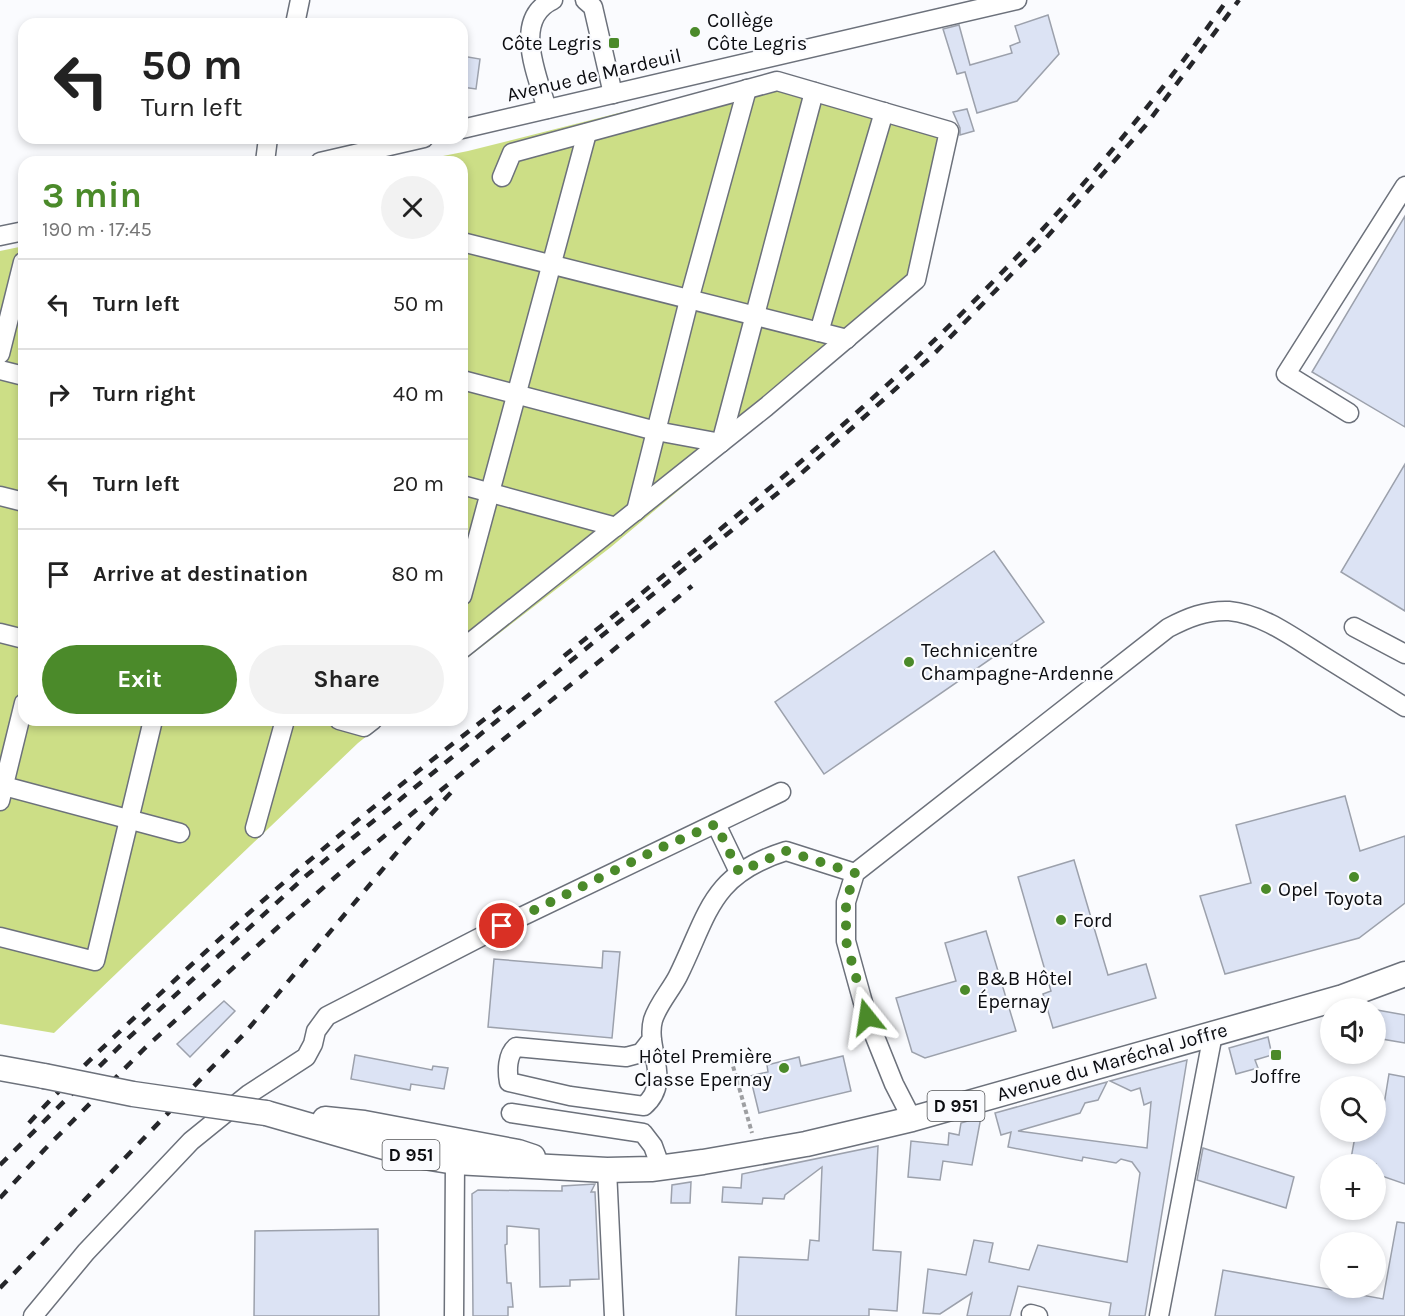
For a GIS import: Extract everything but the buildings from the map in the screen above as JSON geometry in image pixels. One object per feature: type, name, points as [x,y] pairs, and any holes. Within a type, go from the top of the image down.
[{"type":"main road","name":"Avenue du Maréchal Joffre","points":[[266,1113],[412,1155],[455,1162],[607,1170],[661,1168],[806,1143],[912,1119],[1343,997],[1405,974]]},
{"type":"main road","name":"Avenue du Maréchal Joffre","points":[[1343,997],[1405,988]]},
{"type":"main road","name":"D 951","points":[[0,1068],[133,1094],[266,1113]]},
{"type":"main road","name":"Avenue du Maréchal Joffre","points":[[266,1113],[364,1123],[518,1152],[560,1167]]},
{"type":"street","points":[[296,18],[300,0]]},
{"type":"street","points":[[547,109],[535,68],[530,35],[533,17],[546,3],[553,0]]},
{"type":"street","points":[[585,0],[593,7],[613,93]]},
{"type":"street","name":"Avenue de Mardeuil","points":[[468,128],[1017,0]]},
{"type":"street","points":[[468,644],[721,443],[916,280],[949,131],[777,81],[512,153],[502,177]]},
{"type":"street","points":[[636,511],[689,300],[747,89]]},
{"type":"street","points":[[721,443],[814,92]]},
{"type":"street","points":[[819,332],[884,112]]},
{"type":"street","points":[[468,574],[587,133]]},
{"type":"street","points":[[383,155],[409,144]]},
{"type":"street","points":[[1349,413],[1286,374],[1405,186]]},
{"type":"street","points":[[0,236],[18,232]]},
{"type":"street","points":[[468,244],[847,339]]},
{"type":"street","points":[[0,354],[18,282]]},
{"type":"street","points":[[0,370],[18,374]]},
{"type":"street","points":[[468,382],[656,431],[721,443]]},
{"type":"street","points":[[468,486],[616,526]]},
{"type":"street","points":[[0,496],[18,500]]},
{"type":"street","points":[[912,1119],[894,1084],[867,1017],[846,941],[846,902],[855,873],[1167,628],[1188,618],[1208,612],[1228,611],[1256,617],[1405,706]]},
{"type":"street","points":[[1354,627],[1405,654]]},
{"type":"street","points":[[0,633],[18,638]]},
{"type":"street","points":[[18,726],[1,790],[180,833]]},
{"type":"street","points":[[0,937],[95,961],[152,726]]},
{"type":"street","points":[[255,828],[283,726]]},
{"type":"street","points":[[33,1316],[94,1244],[191,1141],[249,1094],[306,1057],[313,1044],[316,1031],[327,1016],[658,849],[781,792]]},
{"type":"street","points":[[716,824],[739,872]]},
{"type":"street","points":[[652,1039],[641,1053],[626,1057],[516,1047],[511,1052],[509,1082],[570,1096],[644,1106],[656,1089],[657,1061],[652,1039],[653,1020],[678,976],[709,908],[725,885],[739,872],[786,851],[855,873]]},
{"type":"street","points":[[1159,1316],[1213,1034]]},
{"type":"street","points":[[511,1113],[643,1133],[653,1146],[661,1168]]},
{"type":"street","points":[[454,1316],[455,1162]]},
{"type":"street","points":[[607,1170],[614,1316]]},
{"type":"path","points":[[729,1052],[757,1151]]},
{"type":"green space","points":[[777,73],[952,124],[918,290],[611,547],[468,657],[468,156],[443,156]]},
{"type":"green space","points":[[18,247],[18,726],[379,726],[358,743],[54,1033],[0,1024],[0,251]]},
{"type":"railway","points":[[564,656],[812,452],[950,325],[1049,222],[1096,168],[1142,114],[1227,0]]},
{"type":"railway","points":[[0,1165],[124,1042],[307,875],[795,479],[929,359],[1039,246],[1146,125],[1239,0]]},
{"type":"railway","points":[[0,1198],[145,1048],[277,928],[355,860],[692,586]]},
{"type":"railway","points":[[29,1123],[107,1044],[265,899],[382,800],[503,705]]},
{"type":"railway","points":[[0,1288],[244,1034],[404,844],[455,788]]},
{"type":"place","name":"Collège Côte Legris","points":[[695,32]]},
{"type":"place","name":"Côte Legris","points":[[614,43]]},
{"type":"place","name":"Technicentre Champagne-Ardenne","points":[[909,662]]},
{"type":"place","name":"Toyota","points":[[1354,877]]},
{"type":"place","name":"Opel","points":[[1266,889]]},
{"type":"place","name":"Ford","points":[[1061,920]]},
{"type":"place","name":"B&B Hôtel Épernay","points":[[965,990]]},
{"type":"place","name":"Joffre","points":[[1276,1055]]},
{"type":"place","name":"Hôtel Première Classe Epernay","points":[[784,1068]]},
{"type":"route","points":[[502,926],[658,849],[716,824],[739,872],[775,854],[791,851],[855,873],[846,902],[846,941],[867,1017]]}]
